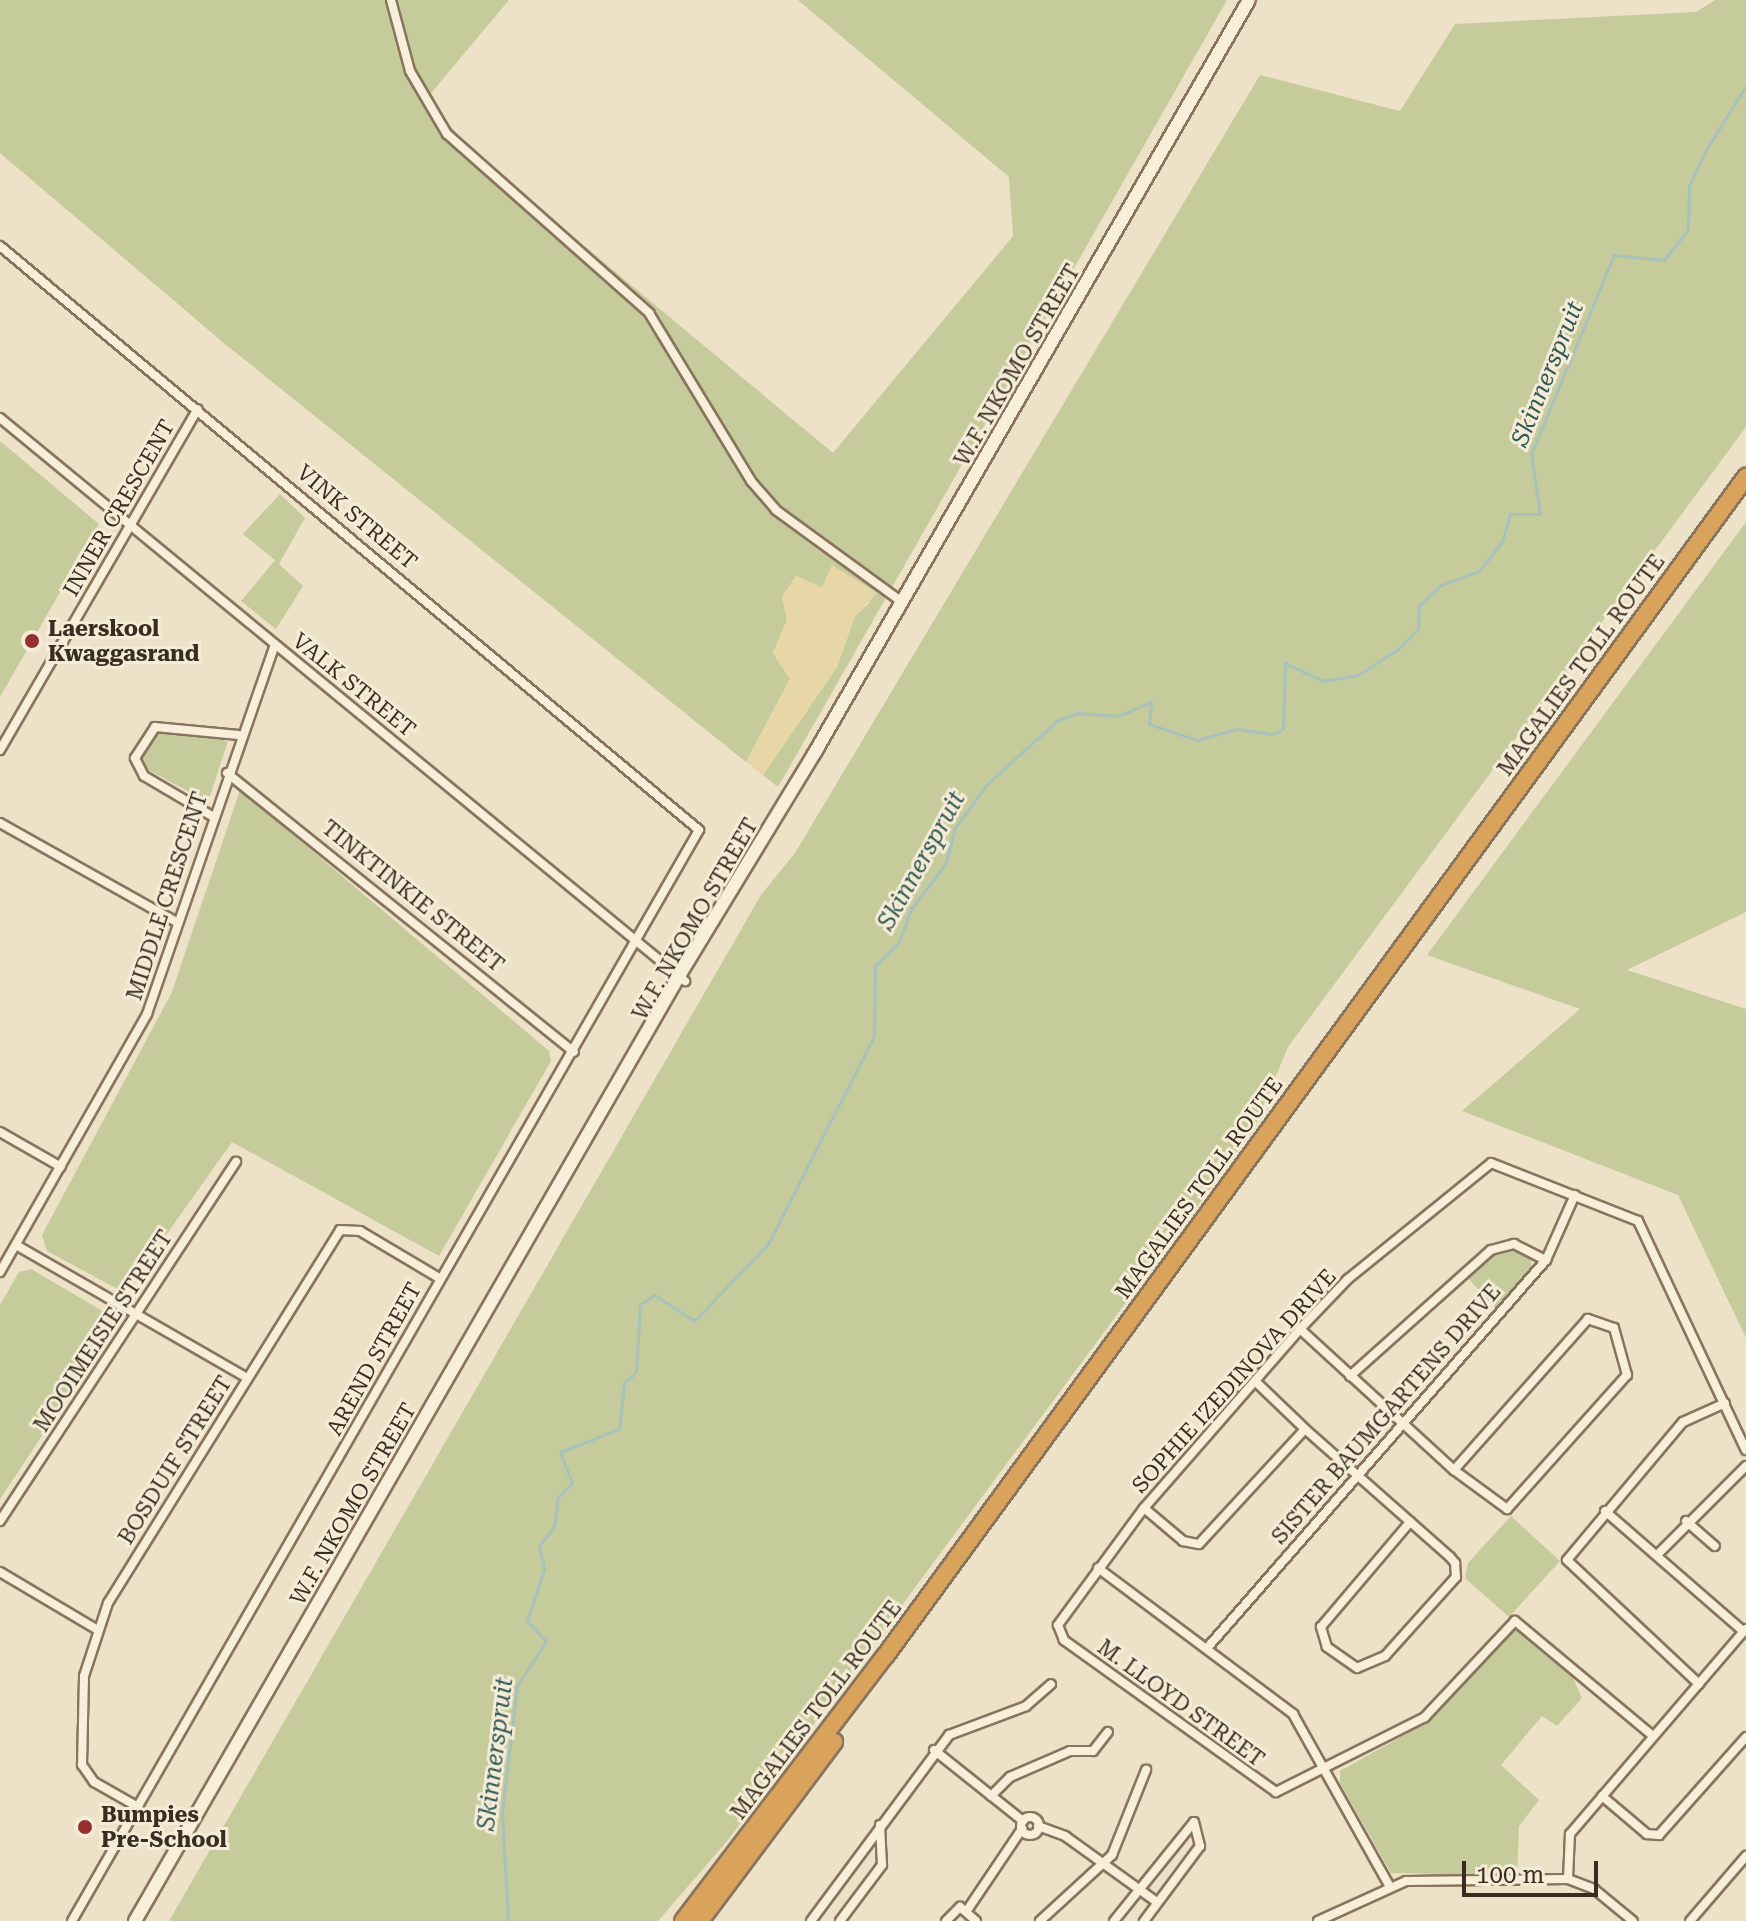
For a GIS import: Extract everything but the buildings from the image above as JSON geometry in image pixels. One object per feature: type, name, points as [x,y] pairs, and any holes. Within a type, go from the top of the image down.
[{"type":"highway","name":"MAGALIES TOLL ROUTE","points":[[683,1921],[886,1655],[1746,477]]},
{"type":"highway","name":"MAGALIES TOLL ROUTE","points":[[700,1921],[1746,495]]},
{"type":"main road","name":"W.F. NKOMO STREET","points":[[135,1921],[1249,0]]},
{"type":"street","points":[[391,0],[410,71],[447,134],[649,313],[751,481],[776,510],[901,601]]},
{"type":"street","name":"VINK STREET","points":[[0,246],[690,816]]},
{"type":"street","name":"INNER CRESCENT","points":[[0,750],[198,409]]},
{"type":"street","name":"VALK STREET","points":[[0,418],[682,978]]},
{"type":"street","name":"MIDDLE CRESCENT","points":[[0,1272],[147,1014],[239,735],[275,645]]},
{"type":"street","points":[[212,816],[144,776],[135,758],[155,727],[239,735]]},
{"type":"street","name":"TINKTINKIE STREET","points":[[227,773],[574,1052]]},
{"type":"street","name":"AREND STREET","points":[[72,1921],[439,1278],[697,840],[690,816]]},
{"type":"street","points":[[0,823],[178,923]]},
{"type":"street","points":[[0,1132],[61,1167]]},
{"type":"street","name":"MOOIMEISIE STREET","points":[[0,1521],[236,1162]]},
{"type":"street","name":"SOPHIE IZEDINOVA DRIVE","points":[[1064,1640],[1061,1618],[1098,1568],[1144,1508],[1300,1329],[1485,1166],[1509,1165],[1640,1224],[1746,1450]]},
{"type":"street","name":"SISTER BAUMGARTENS DRIVE","points":[[1208,1647],[1400,1422],[1546,1260],[1575,1195]]},
{"type":"street","name":"BOSDUIF STREET","points":[[138,1807],[94,1782],[82,1765],[80,1712],[96,1629],[247,1378],[346,1227],[439,1278]]},
{"type":"street","points":[[1350,1376],[1491,1250],[1514,1244],[1546,1260]]},
{"type":"street","points":[[16,1245],[247,1378]]},
{"type":"street","points":[[1300,1329],[1400,1422],[1454,1470],[1500,1507],[1519,1503],[1627,1375],[1614,1328],[1588,1319],[1454,1470]]},
{"type":"street","points":[[1255,1381],[1450,1557],[1456,1577],[1377,1664],[1357,1668],[1327,1647],[1321,1627],[1410,1522]]},
{"type":"street","points":[[1699,1684],[1569,1568],[1571,1549],[1683,1422],[1725,1403]]},
{"type":"street","points":[[1144,1508],[1183,1541],[1199,1544],[1305,1429]]},
{"type":"street","points":[[1657,1555],[1686,1521],[1746,1466]]},
{"type":"street","points":[[1568,1879],[1570,1834],[1745,1631],[1605,1511]]},
{"type":"street","points":[[1686,1521],[1715,1546]]},
{"type":"street","points":[[1098,1568],[1208,1647],[1293,1714],[1389,1885]]},
{"type":"street","points":[[0,1572],[96,1629]]},
{"type":"street","name":"M. LLOYD STREET","points":[[1064,1640],[1271,1790],[1325,1770],[1425,1717],[1515,1621],[1653,1736]]},
{"type":"street","points":[[811,1921],[934,1750],[959,1729],[1026,1706],[1051,1684]]},
{"type":"street","points":[[991,1796],[1010,1777],[1070,1751],[1093,1751],[1108,1732]]},
{"type":"street","points":[[1602,1796],[1644,1832],[1659,1835],[1746,1737]]},
{"type":"street","points":[[934,1750],[991,1796],[1031,1834]]},
{"type":"street","points":[[1040,1921],[1106,1864],[1146,1770]]},
{"type":"street","points":[[968,1909],[1005,1857],[1022,1825],[1032,1817],[1038,1826],[1106,1864],[1157,1902]]},
{"type":"street","points":[[1114,1921],[1137,1888],[1194,1822],[1200,1846],[1144,1921]]},
{"type":"street","points":[[840,1921],[882,1865],[880,1825]]},
{"type":"street","points":[[1005,1857],[1038,1826]]},
{"type":"street","points":[[1690,1921],[1746,1856]]},
{"type":"street","points":[[1324,1919],[1389,1885],[1568,1879],[1594,1889],[1633,1921]]},
{"type":"street","points":[[946,1921],[955,1908],[968,1909]]},
{"type":"street","points":[[968,1909],[976,1921]]},
{"type":"green space","points":[[0,0],[509,0],[428,97],[470,151],[833,453],[1013,236],[1009,177],[798,0],[1227,0],[778,787],[763,775],[837,667],[855,616],[870,602],[832,566],[822,588],[796,576],[782,597],[787,620],[773,653],[790,679],[746,762],[225,344],[0,153]]},
{"type":"green space","points":[[1715,0],[1746,0],[1746,427],[1288,1047],[1253,1131],[728,1840],[658,1921],[169,1921],[761,895],[795,853],[1260,75],[1400,111],[1455,24],[1696,12]]},
{"type":"green space","points":[[0,441],[99,524],[0,697]]},
{"type":"green space","points":[[280,494],[305,518],[279,564],[303,586],[276,629],[241,601],[275,560],[243,534]]},
{"type":"green space","points":[[1746,522],[1746,912],[1627,970],[1746,1009],[1746,1338],[1678,1195],[1462,1111],[1580,1009],[1427,955]]},
{"type":"green space","points":[[160,729],[228,741],[208,802],[143,767],[143,753]]},
{"type":"green space","points":[[240,790],[549,1051],[551,1061],[439,1256],[232,1142],[125,1293],[47,1251],[42,1235],[172,992]]},
{"type":"green space","points":[[1514,1247],[1531,1257],[1531,1269],[1497,1310],[1467,1277],[1499,1250]]},
{"type":"green space","points":[[31,1269],[111,1316],[114,1327],[0,1499],[0,1305],[19,1272]]},
{"type":"green space","points":[[1511,1516],[1560,1561],[1509,1617],[1465,1578],[1468,1563]]},
{"type":"green space","points":[[1515,1626],[1569,1669],[1582,1698],[1557,1726],[1542,1716],[1501,1765],[1539,1800],[1519,1826],[1517,1875],[1391,1873],[1340,1783],[1340,1771],[1426,1723]]},
{"type":"sand","points":[[832,565],[877,593],[855,616],[837,667],[763,775],[746,762],[790,679],[773,653],[787,620],[782,597],[796,576],[822,588]]},
{"type":"waterway","name":"Skinnerspruit","points":[[508,1921],[502,1814],[517,1686],[546,1641],[527,1621],[544,1569],[539,1546],[554,1526],[558,1497],[572,1483],[560,1452],[619,1429],[624,1383],[636,1372],[640,1304],[655,1295],[694,1321],[768,1244],[874,1036],[875,966],[899,942],[911,909],[946,863],[955,828],[986,785],[1058,720],[1078,713],[1118,716],[1151,702],[1149,724],[1197,740],[1236,729],[1273,734],[1283,729],[1285,663],[1323,681],[1358,675],[1398,649],[1418,629],[1419,606],[1441,585],[1479,571],[1502,542],[1510,514],[1540,514],[1531,454],[1614,255],[1664,260],[1688,229],[1689,186],[1705,151],[1746,86]]},
{"type":"place","name":"Laerskool Kwaggasrand","points":[[32,641]]},
{"type":"place","name":"Bumpies Pre-School","points":[[85,1827]]}]
